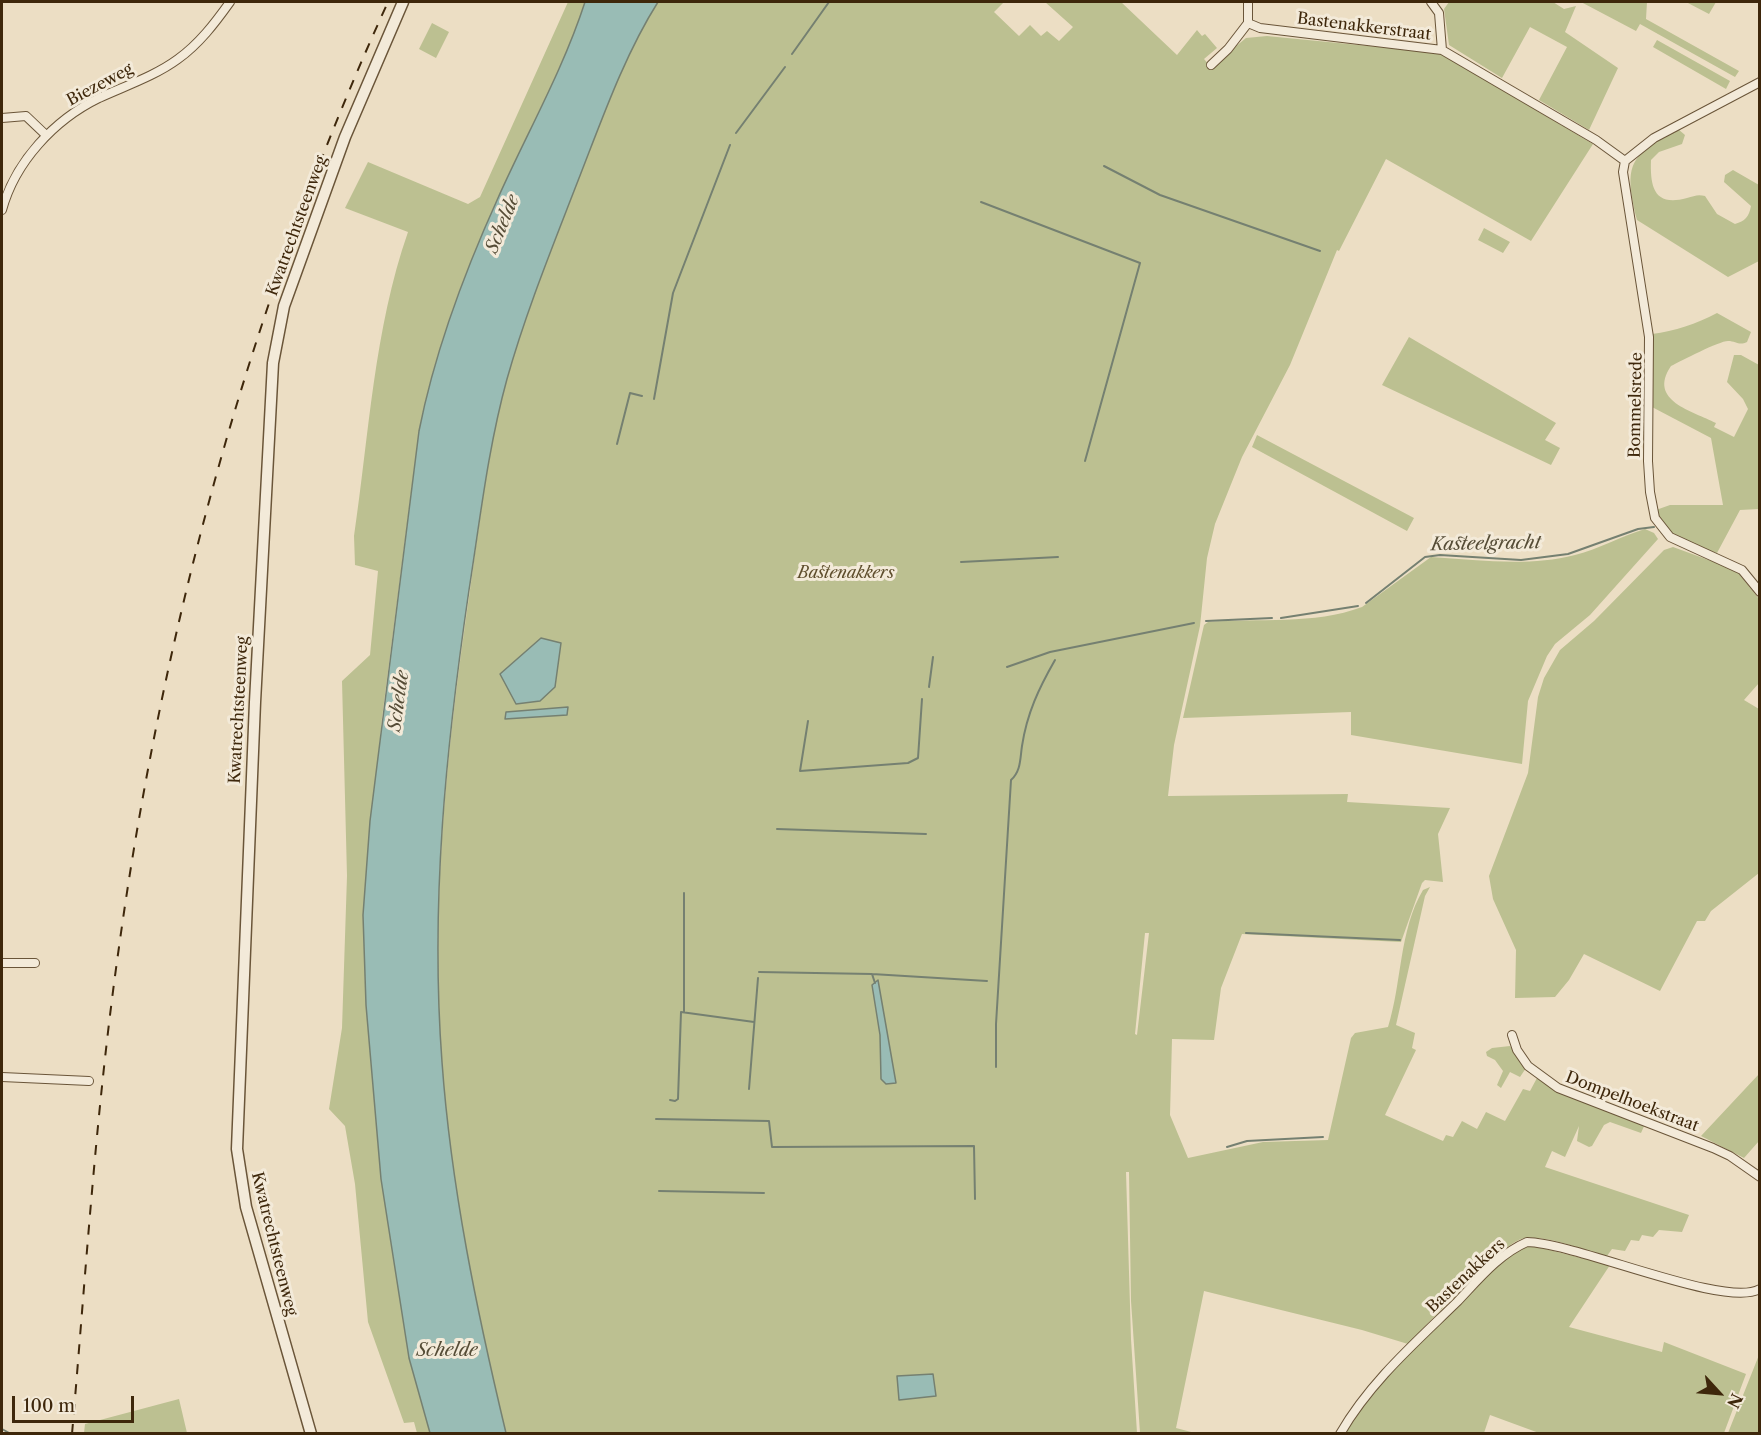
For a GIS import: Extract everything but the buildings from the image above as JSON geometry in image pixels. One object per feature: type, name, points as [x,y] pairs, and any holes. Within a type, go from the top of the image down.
[{"type":"street","name":"Biezeweg","points":[[2,210],[15,178],[46,135],[89,103],[176,61],[214,24],[230,2]]},
{"type":"street","name":"Kwatrechtsteenweg","points":[[311,1434],[246,1207],[237,1149],[255,702],[272,374],[284,306],[345,137],[403,2]]},
{"type":"street","points":[[1211,65],[1247,19],[1248,2]]},
{"type":"street","points":[[1431,2],[1439,13],[1442,50],[1588,136],[1625,161],[1654,138],[1760,82]]},
{"type":"street","name":"Bastenakkerstraat","points":[[1247,19],[1260,28],[1442,50]]},
{"type":"street","points":[[2,118],[26,116],[46,135]]},
{"type":"street","name":"Bommelsrede","points":[[1625,161],[1623,172],[1650,344],[1648,451],[1650,492],[1655,518],[1670,537],[1742,570],[1760,592]]},
{"type":"street","points":[[2,963],[35,963]]},
{"type":"street","name":"Dompelhoekstraat","points":[[1512,1035],[1517,1050],[1528,1066],[1558,1088],[1713,1148],[1730,1156],[1760,1177]]},
{"type":"street","points":[[2,1077],[89,1081]]},
{"type":"street","name":"Bastenakkers","points":[[1340,1434],[1366,1393],[1396,1362],[1498,1261],[1527,1242],[1562,1247],[1714,1290],[1753,1293],[1760,1290]]},
{"type":"green space","points":[[568,2],[585,2],[555,76],[509,173],[474,255],[433,371],[419,431],[382,718],[363,915],[366,1005],[381,1179],[409,1358],[430,1433],[417,1433],[414,1422],[404,1423],[368,1322],[355,1184],[345,1126],[329,1109],[342,1028],[347,876],[342,681],[370,655],[378,571],[355,565],[354,536],[380,344],[387,306],[408,232],[345,208],[368,162],[468,204],[480,197]]},
{"type":"green space","name":"Bastenakkers","points":[[658,2],[1004,2],[994,12],[1019,36],[1030,25],[1041,36],[1047,31],[1059,41],[1073,27],[1045,2],[1121,2],[1177,55],[1197,30],[1202,36],[1205,34],[1217,48],[1204,59],[1211,67],[1246,38],[1267,36],[1440,53],[1593,144],[1531,241],[1386,159],[1339,251],[1337,250],[1290,365],[1242,457],[1215,524],[1207,558],[1200,626],[1174,745],[1168,796],[1348,794],[1347,802],[1450,808],[1438,834],[1443,882],[1425,880],[1422,883],[1401,942],[1242,934],[1221,988],[1214,1040],[1172,1039],[1170,1115],[1188,1158],[1263,1142],[1328,1140],[1351,1038],[1355,1033],[1388,1027],[1409,922],[1423,890],[1430,887],[1425,896],[1396,1025],[1415,1033],[1412,1048],[1416,1050],[1385,1115],[1443,1141],[1446,1135],[1453,1137],[1462,1121],[1477,1129],[1486,1112],[1505,1121],[1523,1089],[1530,1091],[1537,1078],[1578,1100],[1645,1124],[1641,1133],[1610,1122],[1604,1125],[1592,1146],[1589,1147],[1577,1141],[1579,1126],[1565,1157],[1552,1151],[1545,1167],[1689,1215],[1682,1232],[1659,1230],[1653,1237],[1642,1235],[1639,1241],[1631,1240],[1625,1251],[1612,1249],[1607,1256],[1556,1241],[1525,1238],[1514,1242],[1484,1267],[1408,1344],[1362,1330],[1204,1291],[1176,1428],[1195,1433],[1140,1433],[1131,1301],[1129,1172],[1126,1172],[1131,1339],[1137,1433],[506,1433],[466,1249],[446,1109],[439,1003],[438,943],[448,766],[485,484],[500,405],[538,284],[622,70]],"holes":[[[1145,933],[1149,933],[1137,1035],[1135,1034]]]},
{"type":"green space","points":[[1449,2],[1553,2],[1564,9],[1576,6],[1565,32],[1618,68],[1589,130],[1539,100],[1567,47],[1530,27],[1502,78],[1449,45],[1444,9]]},
{"type":"green space","points":[[1581,2],[1647,2],[1646,19],[1739,71],[1735,77],[1640,24],[1636,31]]},
{"type":"green space","points":[[1686,2],[1716,2],[1709,14]]},
{"type":"green space","points":[[432,23],[449,32],[436,58],[419,49]]},
{"type":"green space","points":[[1657,40],[1730,81],[1726,89],[1653,47]]},
{"type":"green space","points":[[1678,129],[1685,135],[1682,144],[1659,152],[1651,160],[1653,186],[1661,197],[1676,200],[1705,196],[1717,214],[1735,224],[1746,218],[1751,206],[1724,182],[1725,175],[1733,170],[1759,185],[1759,261],[1728,277],[1637,220],[1631,186],[1634,163],[1649,147]]},
{"type":"green space","points":[[1484,228],[1510,242],[1503,253],[1478,240]]},
{"type":"green space","points":[[1717,313],[1751,332],[1747,342],[1742,344],[1731,341],[1723,342],[1671,366],[1665,378],[1665,388],[1676,403],[1716,423],[1714,427],[1734,437],[1748,409],[1743,399],[1727,382],[1734,355],[1741,355],[1759,365],[1759,509],[1740,510],[1717,553],[1688,544],[1671,535],[1656,510],[1670,505],[1723,505],[1711,438],[1652,407],[1652,334],[1685,326]]},
{"type":"green space","points":[[1409,337],[1556,423],[1545,440],[1560,448],[1551,465],[1382,385]]},
{"type":"green space","points":[[1257,435],[1414,518],[1407,531],[1252,447]]},
{"type":"green space","points":[[1645,529],[1654,533],[1658,539],[1590,615],[1555,644],[1547,656],[1528,701],[1522,764],[1351,735],[1351,712],[1183,718],[1204,625],[1208,622],[1305,619],[1344,613],[1362,607],[1431,557],[1503,562],[1557,559],[1584,552]]},
{"type":"green space","points":[[1673,547],[1736,570],[1759,599],[1759,683],[1744,700],[1759,709],[1759,873],[1711,911],[1705,921],[1697,921],[1660,991],[1584,954],[1569,980],[1555,997],[1515,998],[1516,950],[1493,899],[1489,876],[1528,773],[1538,697],[1544,678],[1560,650],[1594,621],[1664,550]]},
{"type":"green space","points":[[1510,1046],[1526,1068],[1520,1077],[1510,1072],[1501,1088],[1497,1085],[1503,1071],[1495,1060],[1487,1056],[1486,1052],[1492,1048]]},
{"type":"green space","points":[[1759,1074],[1759,1141],[1744,1158],[1701,1136]]},
{"type":"green space","points":[[1529,1245],[1610,1265],[1569,1327],[1662,1352],[1664,1342],[1746,1374],[1724,1433],[1539,1433],[1490,1415],[1484,1433],[1344,1434],[1382,1383],[1489,1272],[1518,1250]]},
{"type":"green space","points":[[1759,1355],[1759,1433],[1728,1433]]},
{"type":"green space","points":[[179,1399],[187,1433],[84,1433],[85,1424]]},
{"type":"water","name":"Schelde","points":[[585,2],[658,2],[633,47],[602,119],[538,284],[500,405],[469,590],[453,708],[442,825],[438,943],[439,1003],[446,1109],[467,1249],[506,1433],[430,1433],[409,1358],[381,1179],[366,1005],[363,915],[370,821],[419,431],[433,371],[474,255],[555,77]]},
{"type":"water","points":[[541,638],[561,643],[555,687],[540,701],[516,704],[500,674]]},
{"type":"water","points":[[568,707],[567,715],[505,719],[506,712]]},
{"type":"water","points":[[878,980],[896,1083],[886,1084],[881,1079],[880,1035],[872,985]]},
{"type":"water","points":[[933,1374],[936,1396],[899,1400],[897,1376]]},
{"type":"waterway","points":[[792,54],[829,2]]},
{"type":"waterway","points":[[736,133],[785,67]]},
{"type":"waterway","points":[[654,399],[673,293],[730,145]]},
{"type":"waterway","points":[[1104,166],[1160,195],[1320,251]]},
{"type":"waterway","points":[[981,202],[1140,263],[1085,461]]},
{"type":"waterway","points":[[617,444],[630,393],[642,396]]},
{"type":"waterway","name":"Kasteelgracht","points":[[1366,603],[1425,557],[1440,555],[1521,560],[1568,554],[1638,529],[1654,527]]},
{"type":"waterway","points":[[961,562],[1058,557]]},
{"type":"waterway","points":[[1281,618],[1358,606]]},
{"type":"waterway","points":[[1206,621],[1272,618]]},
{"type":"waterway","points":[[1007,667],[1050,652],[1194,623]]},
{"type":"waterway","points":[[929,687],[933,657]]},
{"type":"waterway","points":[[996,1067],[996,1024],[1011,780],[1018,769],[1030,712],[1055,660]]},
{"type":"waterway","points":[[808,721],[800,771],[908,763],[918,758],[922,699]]},
{"type":"waterway","points":[[777,829],[926,834]]},
{"type":"waterway","points":[[684,893],[684,1012]]},
{"type":"waterway","points":[[1246,933],[1400,940]]},
{"type":"waterway","points":[[759,972],[872,974],[987,981]]},
{"type":"waterway","points":[[872,974],[875,983]]},
{"type":"waterway","points":[[749,1089],[758,978]]},
{"type":"waterway","points":[[670,1100],[678,1099],[681,1012],[754,1022]]},
{"type":"waterway","points":[[656,1119],[769,1121],[772,1147],[974,1146],[975,1199]]},
{"type":"waterway","points":[[1227,1147],[1247,1141],[1323,1137]]},
{"type":"waterway","points":[[659,1191],[764,1193]]},
{"type":"waterway","points":[[2,1429],[11,1434]]},
{"type":"railway","points":[[72,1434],[92,1190],[111,1007],[138,825],[161,704],[188,583],[219,464],[255,346],[295,229],[339,115],[388,2]]}]
